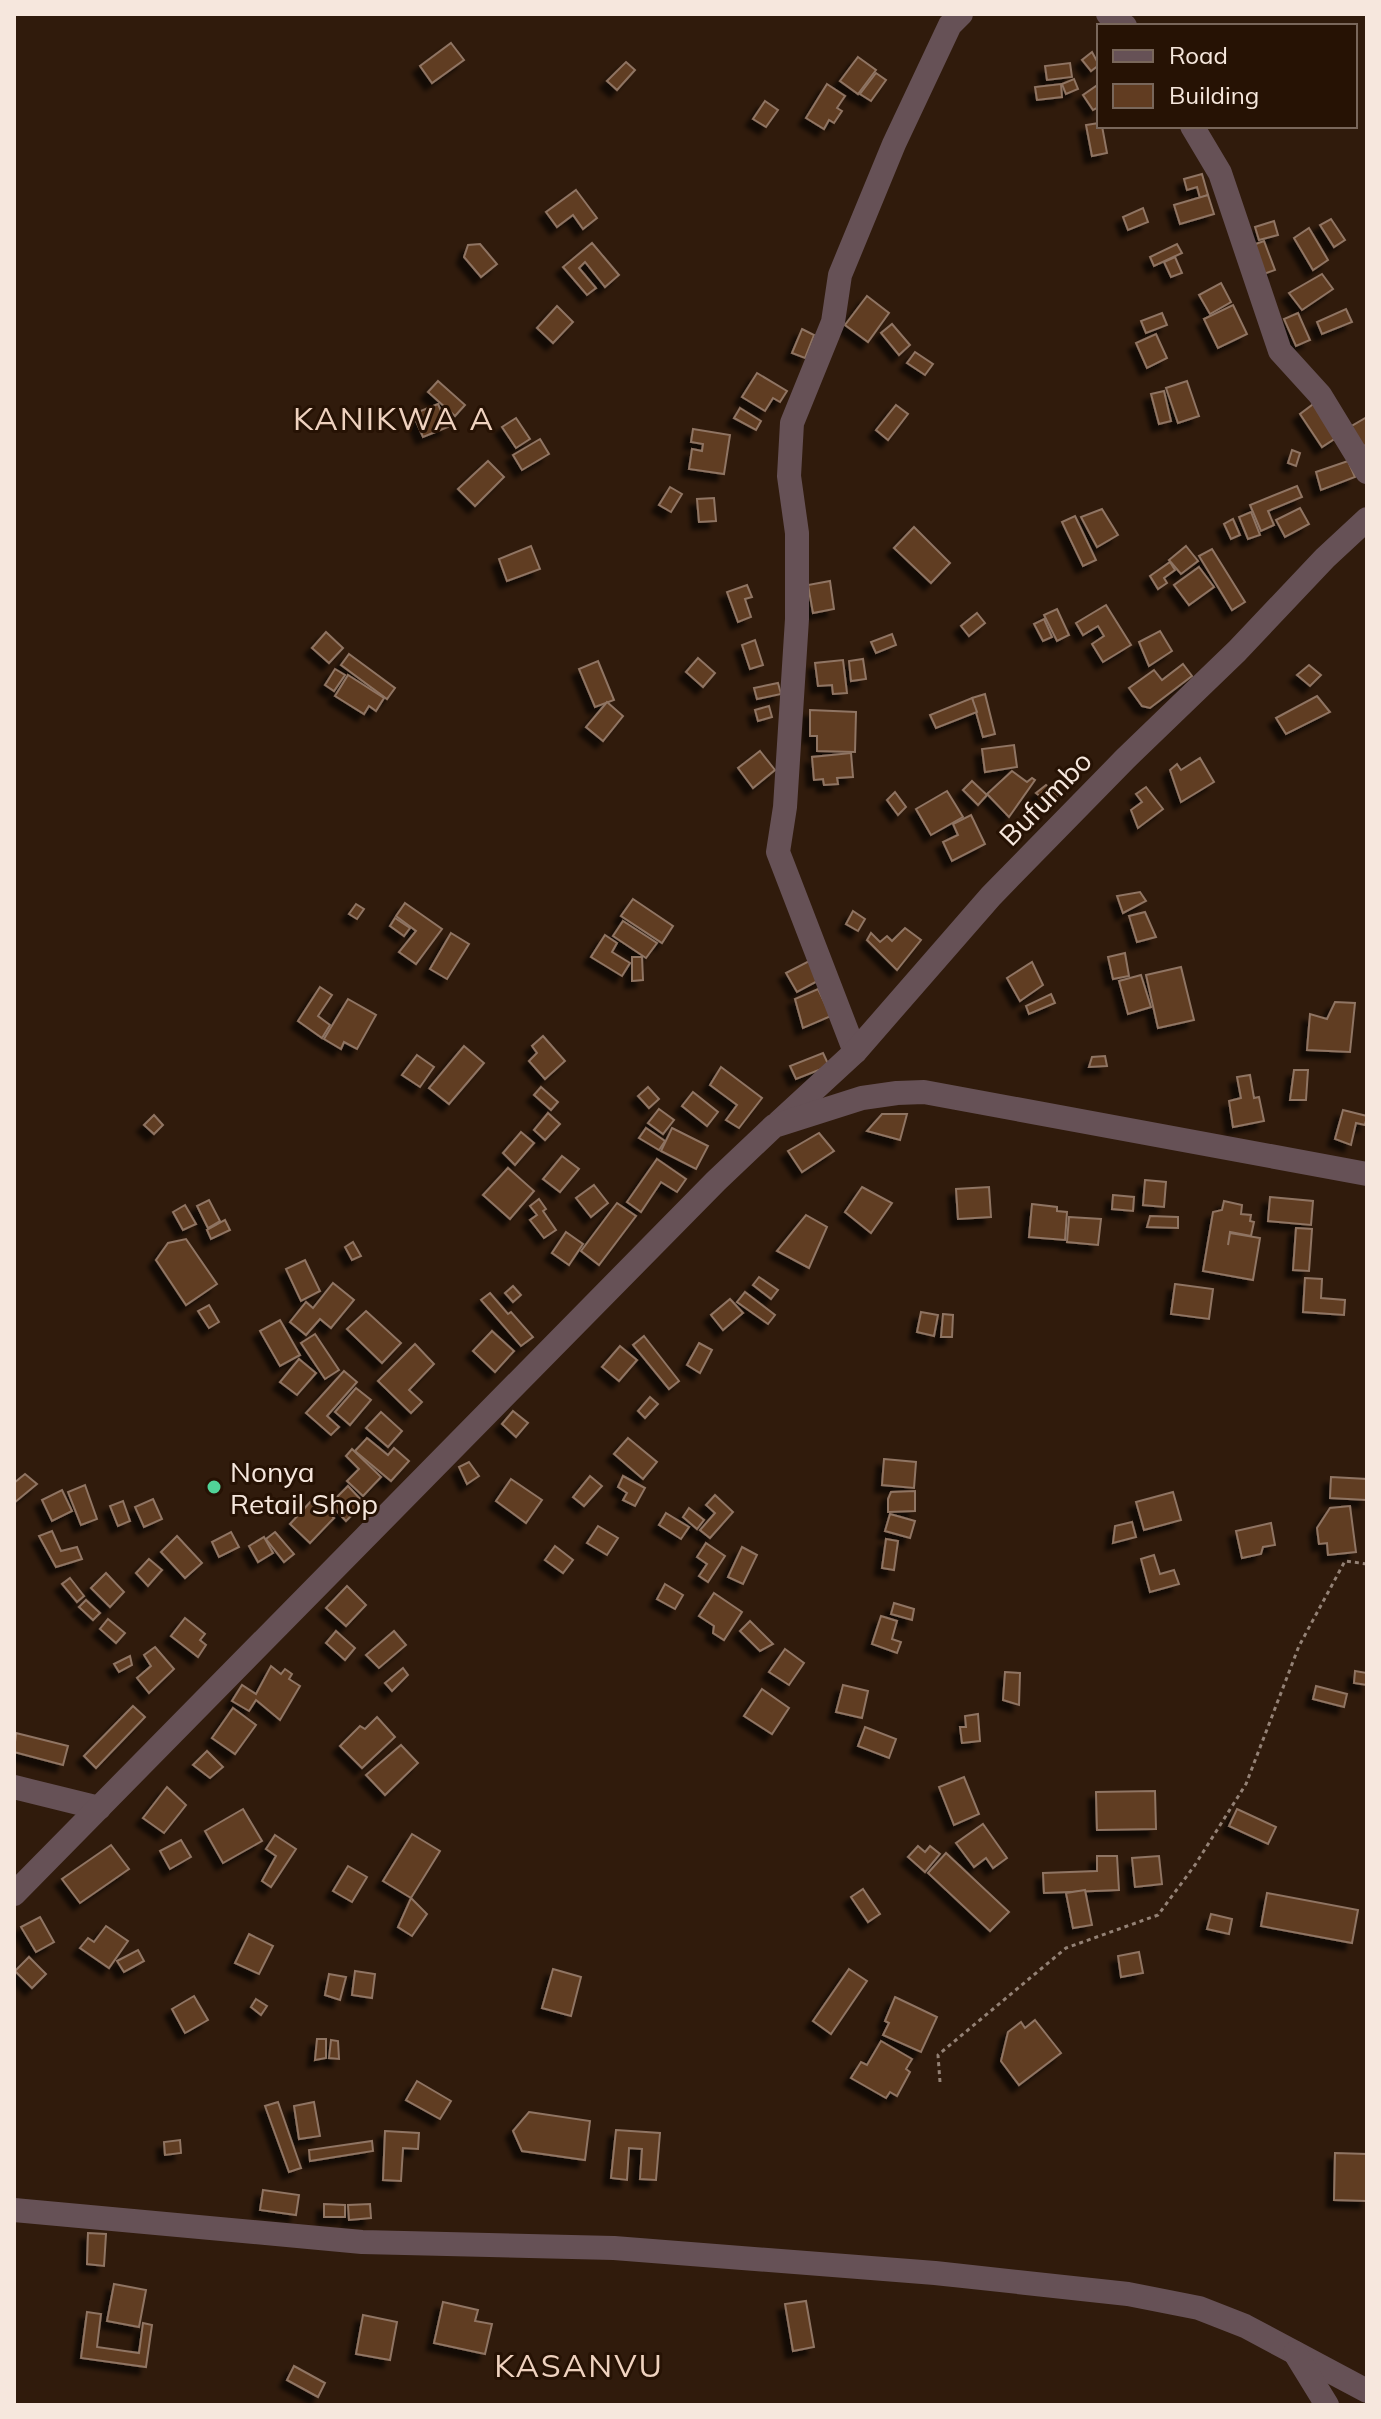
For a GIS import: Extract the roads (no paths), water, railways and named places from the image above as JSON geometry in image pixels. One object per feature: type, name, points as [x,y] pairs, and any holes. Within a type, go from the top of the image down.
[{"type":"street","points":[[855,1052],[778,852],[785,807],[797,619],[797,533],[789,476],[792,423],[833,322],[840,275],[882,173],[950,25],[961,14]]},
{"type":"street","points":[[1193,128],[1220,173],[1280,351],[1320,395],[1367,472]]},
{"type":"street","name":"Bufumbo","points":[[14,1894],[716,1181],[855,1052],[991,896],[1367,519]]},
{"type":"street","points":[[774,1126],[862,1098],[924,1092],[1367,1174]]},
{"type":"street","points":[[14,1787],[99,1808]]},
{"type":"street","points":[[14,2210],[362,2242],[644,2250],[935,2273],[1128,2294],[1199,2308],[1245,2326],[1367,2391]]},
{"type":"street","points":[[1294,2352],[1327,2405]]},
{"type":"place","name":"Nonya Retail Shop","points":[[214,1487]]},
{"type":"district","name":"KANIKWA A","points":[[394,418]]},
{"type":"district","name":"KASANVU","points":[[579,2365]]}]
